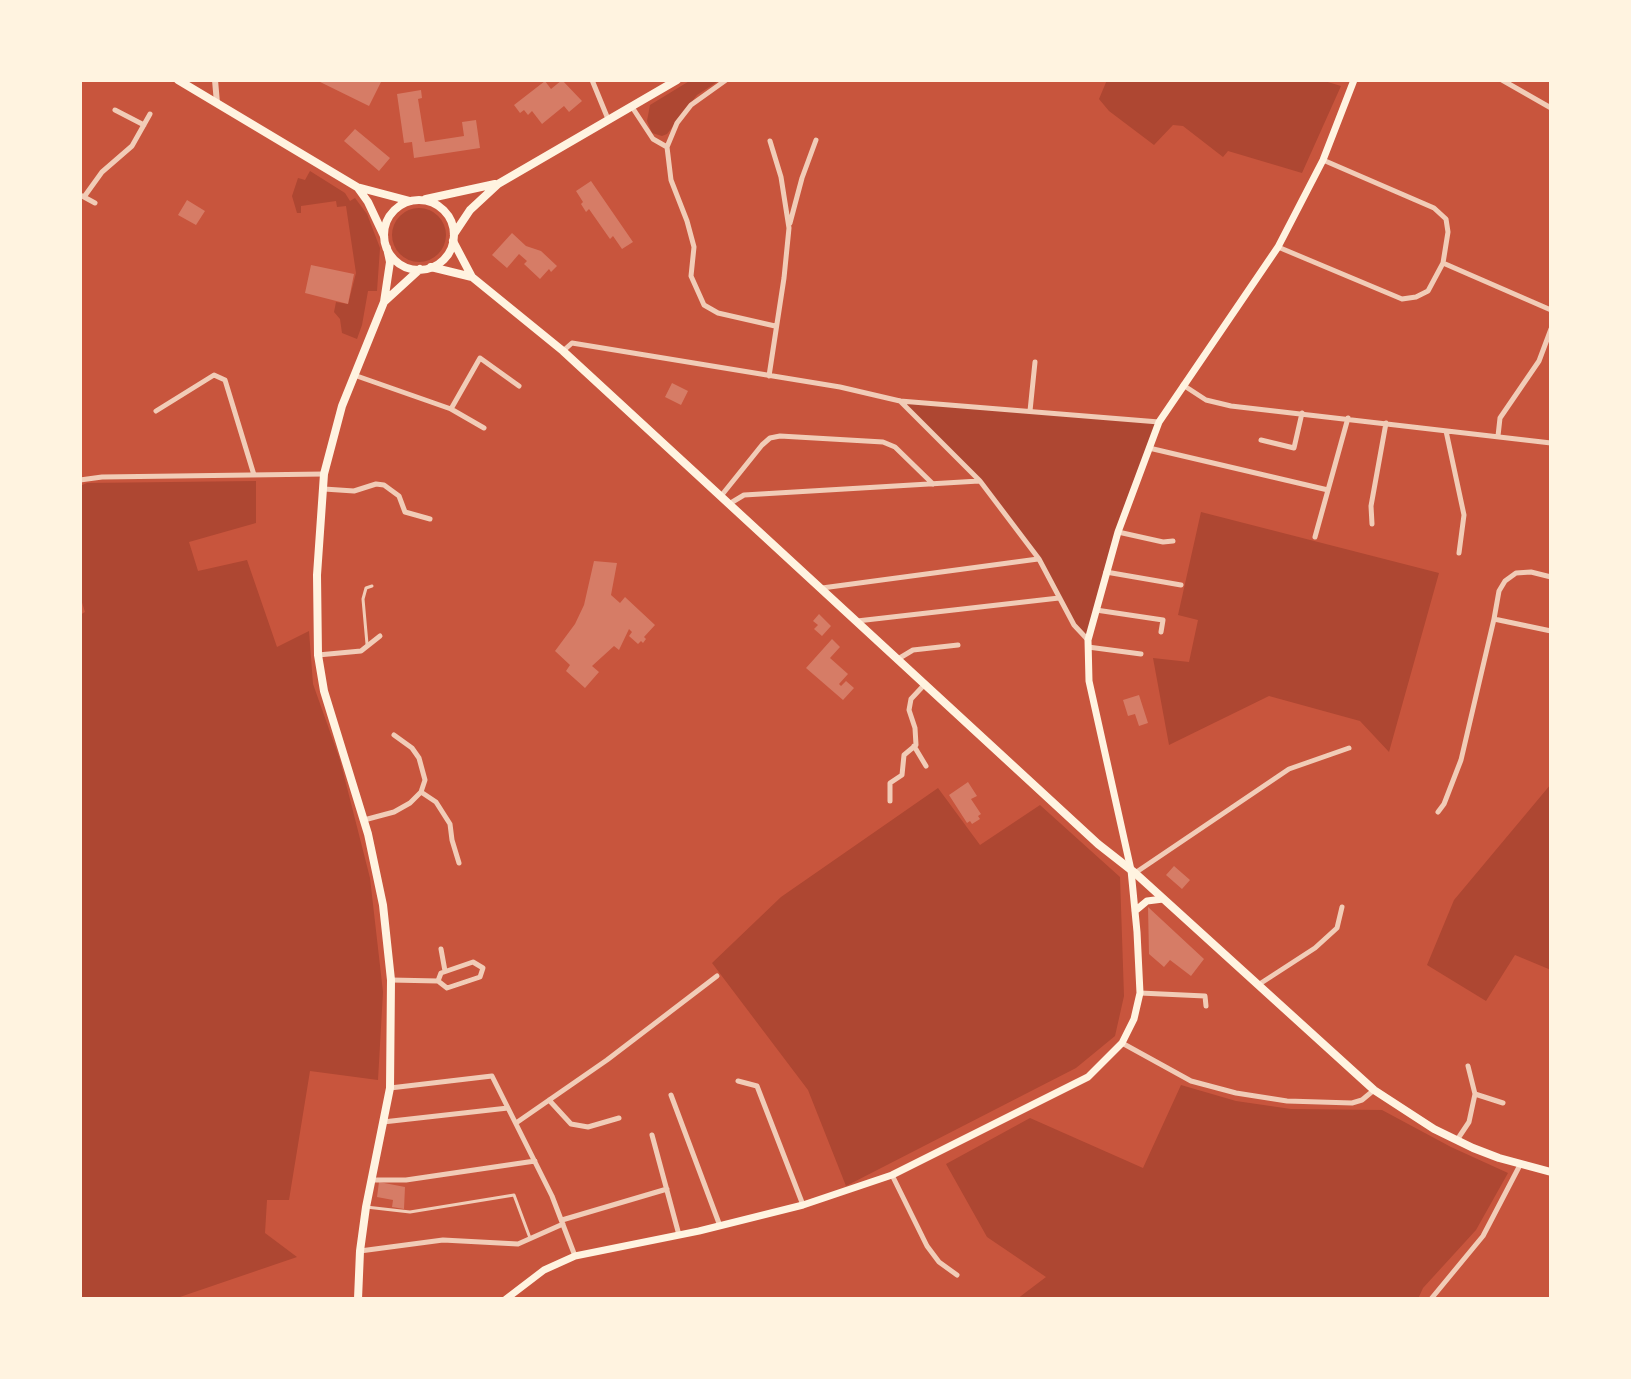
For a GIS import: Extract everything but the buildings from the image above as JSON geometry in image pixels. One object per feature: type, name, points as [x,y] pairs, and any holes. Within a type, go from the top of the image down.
[{"type":"main road","points":[[178,80],[357,187],[410,201],[498,184]]},
{"type":"main road","points":[[431,267],[447,255],[470,210],[498,184],[677,80]]},
{"type":"main road","points":[[506,1299],[544,1270],[575,1256],[803,1205],[892,1175],[1088,1077],[1122,1043],[1134,1019],[1140,993],[1133,872],[1093,704],[1088,643],[1118,532],[1159,422],[1278,247],[1323,160],[1354,80]]},
{"type":"main road","points":[[357,187],[384,236],[390,262],[384,302],[342,406],[324,474],[317,575],[318,655],[324,691],[364,820],[383,905],[391,980],[390,1088],[366,1207],[358,1299]]},
{"type":"main road","points":[[422,200],[445,211],[472,277]]},
{"type":"main road","points":[[384,236],[391,214],[410,201]]},
{"type":"main road","points":[[387,248],[400,264],[420,269],[431,267],[472,277],[563,351],[1098,844],[1374,1090],[1434,1129],[1457,1140],[1520,1165],[1551,1172]]},
{"type":"main road","points":[[384,302],[420,269]]},
{"type":"main road","points":[[1135,911],[1147,901],[1163,899]]},
{"type":"street","points":[[215,80],[217,103]]},
{"type":"street","points":[[592,80],[609,120]]},
{"type":"street","points":[[726,80],[691,105],[677,123],[667,147],[671,180],[694,247],[691,276],[704,305],[718,313],[775,326]]},
{"type":"street","points":[[1502,80],[1551,108]]},
{"type":"street","points":[[632,107],[653,139],[667,147]]},
{"type":"street","points":[[115,110],[144,125]]},
{"type":"street","points":[[95,203],[82,196],[102,172],[132,146],[150,114]]},
{"type":"street","points":[[769,376],[789,228],[816,140]]},
{"type":"street","points":[[770,141],[781,177],[789,228]]},
{"type":"street","points":[[1278,247],[1402,299],[1428,291],[1443,263],[1448,232],[1446,219],[1434,208],[1323,160]]},
{"type":"street","points":[[1443,263],[1551,310]]},
{"type":"street","points":[[1498,436],[1500,418],[1539,361],[1551,329]]},
{"type":"street","points":[[563,351],[572,343],[840,387],[900,401],[1159,422]]},
{"type":"street","points":[[451,409],[480,358],[519,386]]},
{"type":"street","points":[[1030,411],[1035,362]]},
{"type":"street","points":[[156,411],[214,375],[225,380],[254,475]]},
{"type":"street","points":[[354,375],[451,409],[484,428]]},
{"type":"street","points":[[1183,384],[1206,400],[1218,403],[1551,443]]},
{"type":"street","points":[[900,401],[980,481],[1039,559],[1074,625],[1088,643],[1141,654]]},
{"type":"street","points":[[1261,440],[1294,448],[1302,413]]},
{"type":"street","points":[[1315,537],[1348,418]]},
{"type":"street","points":[[1372,524],[1371,506],[1386,423]]},
{"type":"street","points":[[1446,431],[1464,515],[1459,553]]},
{"type":"street","points":[[720,497],[770,438],[780,436],[883,442],[905,457],[933,484]]},
{"type":"street","points":[[1148,448],[1328,490]]},
{"type":"street","points":[[80,480],[102,477],[324,474]]},
{"type":"street","points":[[729,504],[744,495],[980,481]]},
{"type":"street","points":[[324,489],[354,491],[384,485],[399,496],[405,512],[430,519]]},
{"type":"street","points":[[1118,532],[1163,542],[1173,541]]},
{"type":"street","points":[[822,588],[1039,559]]},
{"type":"street","points":[[1106,572],[1181,585]]},
{"type":"street","points":[[1438,812],[1461,760],[1499,591],[1505,581],[1516,573],[1531,572],[1551,577]]},
{"type":"street","points":[[855,621],[1059,598]]},
{"type":"street","points":[[1096,610],[1163,620],[1161,632]]},
{"type":"street","points":[[1494,619],[1551,631]]},
{"type":"street","points":[[318,655],[368,648],[380,636]]},
{"type":"street","points":[[898,659],[913,650],[958,645]]},
{"type":"street","points":[[925,684],[911,699],[909,710],[915,728],[914,746],[926,766]]},
{"type":"street","points":[[364,820],[394,812],[421,792],[425,780],[419,758],[412,748],[394,735]]},
{"type":"street","points":[[890,801],[890,783],[902,775],[904,755],[914,746]]},
{"type":"street","points":[[1133,872],[1289,769],[1349,748]]},
{"type":"street","points":[[421,792],[436,802],[450,824],[459,863]]},
{"type":"street","points":[[1258,985],[1315,948],[1337,928],[1342,907]]},
{"type":"street","points":[[441,949],[445,971]]},
{"type":"street","points":[[391,980],[438,981],[447,988],[480,977],[483,971],[481,965],[473,962],[445,971],[439,975],[438,981]]},
{"type":"street","points":[[516,1123],[717,976]]},
{"type":"street","points":[[1140,993],[1205,996],[1206,1006]]},
{"type":"street","points":[[1122,1043],[1191,1081],[1248,1095],[1287,1101],[1352,1103],[1362,1100],[1374,1090]]},
{"type":"street","points":[[1457,1140],[1469,1122],[1475,1094],[1468,1066]]},
{"type":"street","points":[[390,1088],[492,1076],[535,1161],[575,1256]]},
{"type":"street","points":[[738,1081],[757,1086],[803,1205]]},
{"type":"street","points":[[1475,1094],[1503,1103]]},
{"type":"street","points":[[671,1095],[720,1226]]},
{"type":"street","points":[[549,1100],[571,1124],[588,1127],[619,1118]]},
{"type":"street","points":[[383,1122],[508,1108]]},
{"type":"street","points":[[652,1135],[679,1235]]},
{"type":"street","points":[[372,1180],[406,1180],[535,1161]]},
{"type":"street","points":[[1431,1299],[1483,1236],[1520,1165]]},
{"type":"street","points":[[892,1175],[927,1246],[939,1262],[957,1275]]},
{"type":"street","points":[[360,1251],[443,1240],[518,1244],[563,1222],[667,1189]]},
{"type":"lane","points":[[368,648],[363,599],[366,588],[372,586]]},
{"type":"lane","points":[[366,1207],[410,1212],[514,1195],[530,1238]]},
{"type":"shaded area","points":[[691,80],[720,80],[697,95],[667,134],[652,133],[647,121],[650,105]]},
{"type":"shaded area","points":[[1107,80],[1321,80],[1341,86],[1302,173],[1228,151],[1223,157],[1183,126],[1173,125],[1154,145],[1109,111],[1099,99]]},
{"type":"shaded area","points":[[310,171],[345,193],[350,201],[355,198],[367,214],[380,248],[377,291],[368,291],[357,339],[342,333],[340,319],[334,312],[336,302],[348,304],[356,273],[346,206],[337,207],[336,201],[301,206],[301,213],[297,213],[292,196],[298,178],[305,180]]},
{"type":"shaded area","points":[[419,208],[438,216],[446,235],[438,254],[419,262],[400,254],[392,235],[400,216]]},
{"type":"shaded area","points":[[900,401],[1159,422],[1118,532],[1088,640],[1074,625],[1039,559],[980,481]]},
{"type":"shaded area","points":[[256,481],[256,523],[189,542],[198,571],[247,560],[277,647],[309,631],[313,684],[340,760],[370,878],[383,992],[378,1080],[310,1071],[289,1200],[267,1200],[265,1233],[297,1257],[174,1299],[80,1299],[80,615],[85,612],[80,596],[80,486],[87,483]]},
{"type":"shaded area","points":[[1201,512],[1439,573],[1389,752],[1360,721],[1269,696],[1169,745],[1153,658],[1189,662],[1198,620],[1178,615]]},
{"type":"shaded area","points":[[1551,784],[1551,970],[1515,955],[1486,1001],[1427,965],[1454,900]]},
{"type":"shaded area","points":[[938,788],[980,845],[1040,805],[1120,877],[1124,996],[1115,1036],[1076,1068],[846,1186],[808,1090],[712,963],[781,897]]},
{"type":"shaded area","points":[[1181,1085],[1236,1101],[1291,1109],[1382,1110],[1508,1173],[1476,1230],[1423,1288],[1418,1299],[1017,1299],[1046,1277],[987,1237],[946,1164],[1030,1118],[1143,1168]]}]
